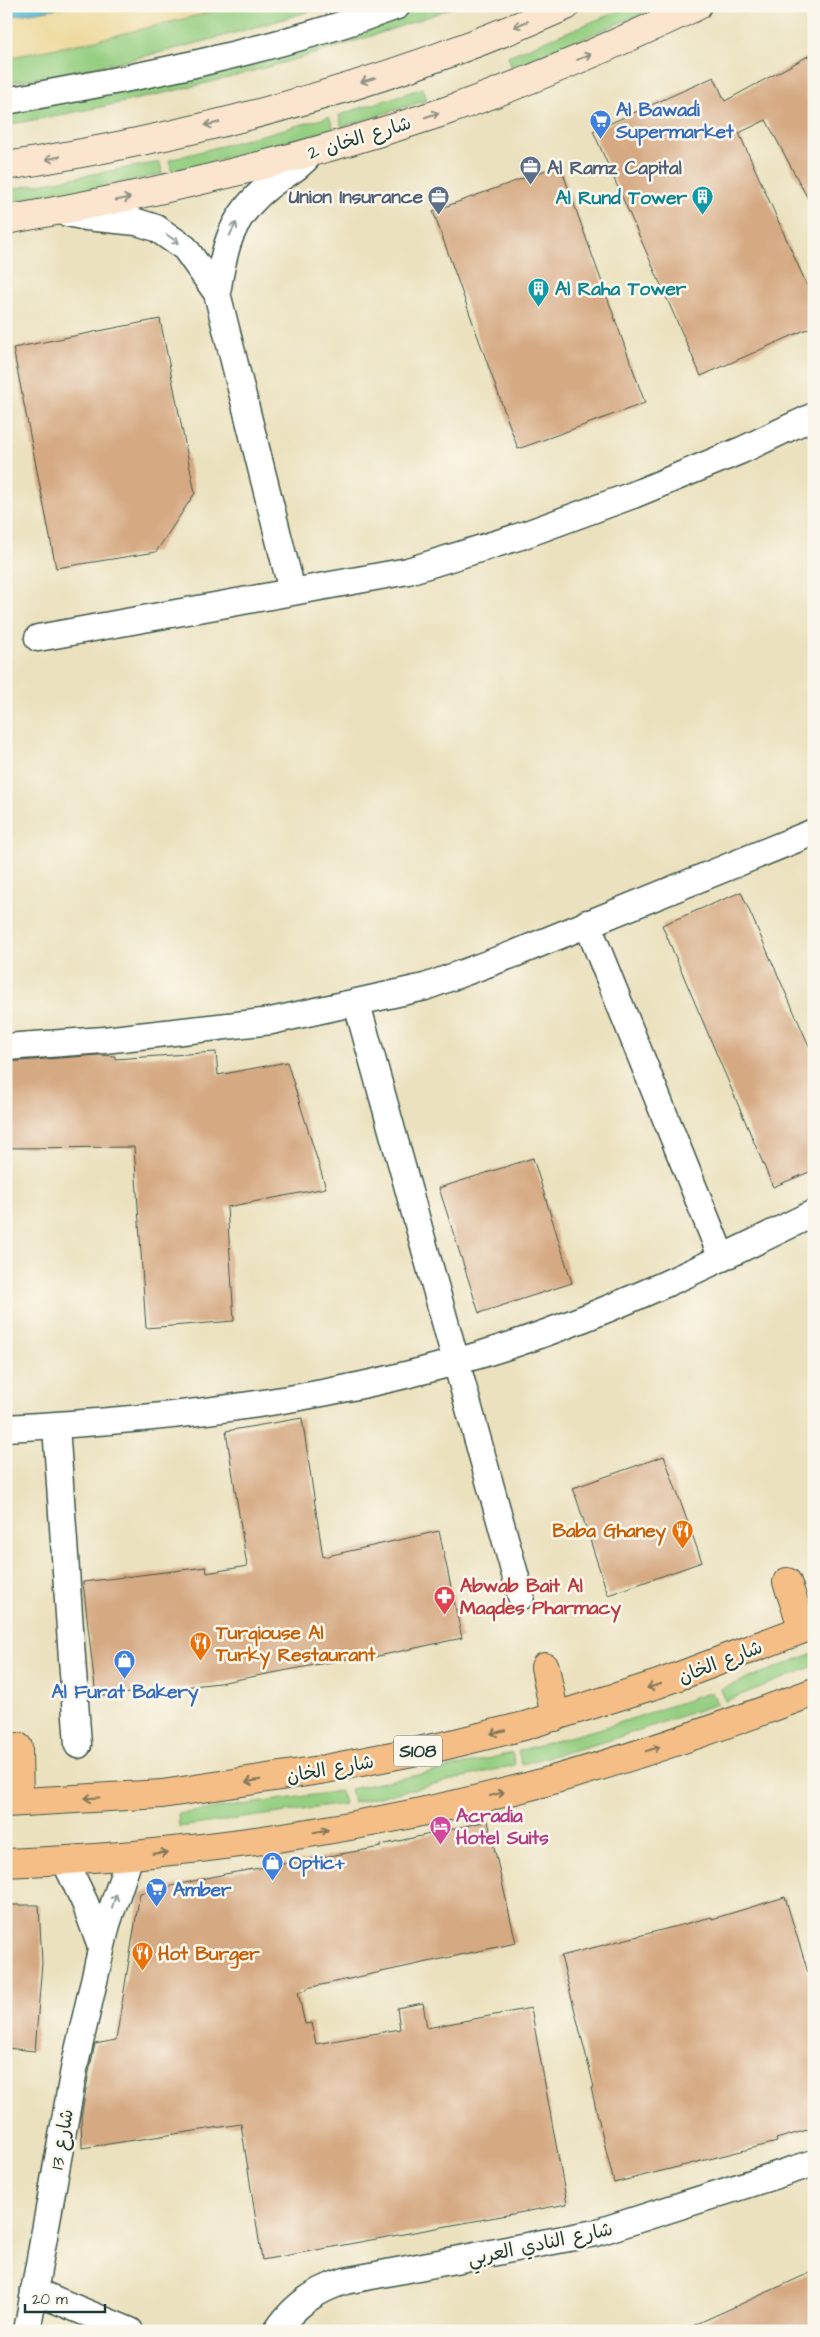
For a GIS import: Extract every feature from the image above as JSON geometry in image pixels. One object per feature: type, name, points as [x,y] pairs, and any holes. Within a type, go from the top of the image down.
[{"type":"main road","points":[[6,166],[128,143],[308,98],[396,71],[566,6]]},
{"type":"main road","name":"شارع الخان 2","points":[[6,220],[232,174],[311,153],[434,114],[516,85],[608,48],[698,6]]},
{"type":"main road","points":[[787,1582],[808,1627]]},
{"type":"main road","name":"شارع الخان","points":[[13,1803],[162,1794],[237,1784],[443,1746],[555,1717],[658,1684],[808,1627]]},
{"type":"main road","points":[[545,1668],[555,1717]]},
{"type":"main road","points":[[6,1863],[130,1856],[330,1830],[476,1799],[628,1757],[814,1692]]},
{"type":"main road","points":[[13,1803],[18,1747]]},
{"type":"street","points":[[6,101],[111,82],[222,57],[397,6]]},
{"type":"street","points":[[217,293],[227,242],[240,216],[260,194],[293,171],[311,153]]},
{"type":"street","points":[[59,210],[86,217],[137,222],[156,228],[185,248],[217,293],[292,591]]},
{"type":"street","points":[[38,638],[408,571],[521,536],[633,495],[742,450],[814,416]]},
{"type":"street","points":[[6,1047],[104,1040],[271,1021],[357,1004],[425,987],[514,954],[814,832]]},
{"type":"street","points":[[587,923],[722,1258]]},
{"type":"street","points":[[357,1004],[521,1596]]},
{"type":"street","points":[[6,1428],[178,1416],[244,1408],[374,1384],[456,1362],[583,1319],[653,1290],[814,1213]]},
{"type":"street","points":[[56,1426],[78,1745]]},
{"type":"street","name":"شارع 13","points":[[27,2331],[75,2064],[101,1948],[130,1856]]},
{"type":"street","points":[[65,1861],[85,1903],[101,1948]]},
{"type":"street","name":"شارع النادي العربي","points":[[277,2331],[304,2300],[316,2292],[345,2281],[595,2233],[814,2163]]},
{"type":"street","points":[[34,2291],[130,2331]]},
{"type":"green space","points":[[236,6],[327,6],[168,51],[87,69],[6,83],[6,58],[92,41]]},
{"type":"green space","points":[[420,6],[457,6],[346,44],[234,76],[120,103],[6,125],[6,114],[372,23]]},
{"type":"green space","points":[[631,6],[660,6],[512,68],[508,56]]},
{"type":"green space","points":[[423,88],[427,100],[342,127],[339,115]]},
{"type":"green space","points":[[329,117],[334,129],[172,172],[169,160]]},
{"type":"green space","points":[[160,162],[162,174],[107,186],[6,203],[6,190]]},
{"type":"green space","points":[[814,1653],[814,1666],[725,1701],[721,1689]]},
{"type":"green space","points":[[712,1692],[717,1704],[607,1741],[522,1764],[518,1751],[613,1725]]},
{"type":"green space","points":[[512,1753],[515,1765],[353,1803],[350,1789]]},
{"type":"green space","points":[[341,1791],[344,1804],[179,1827],[178,1814]]},
{"type":"sand","points":[[71,6],[236,6],[92,41],[6,58],[6,17]]},
{"type":"water","points":[[6,6],[71,6],[6,17]]},
{"type":"building","name":"Al Rund Tower","points":[[814,53],[814,210],[766,120],[739,133],[814,301],[814,326],[701,376],[593,131],[714,77],[725,101]]},
{"type":"building","name":"Al Raha Tower","points":[[560,165],[645,403],[518,449],[433,211]]},
{"type":"building","points":[[160,319],[195,493],[156,552],[56,568],[13,348]]},
{"type":"building","points":[[741,892],[814,1057],[814,1170],[773,1187],[662,925]]},
{"type":"building","points":[[216,1052],[218,1075],[287,1062],[326,1188],[227,1207],[234,1321],[146,1328],[134,1147],[6,1148],[6,1062],[99,1055],[115,1056],[115,1059]]},
{"type":"building","points":[[533,1158],[572,1283],[479,1313],[439,1188]]},
{"type":"building","points":[[302,1418],[323,1557],[439,1531],[462,1638],[369,1658],[368,1655],[219,1683],[96,1697],[83,1582],[206,1567],[207,1573],[247,1566],[226,1431]]},
{"type":"building","points":[[664,1456],[702,1562],[608,1595],[573,1488]]},
{"type":"building","points":[[488,1821],[516,1943],[307,1988],[307,1990],[298,1992],[305,2024],[312,2023],[316,2044],[400,2029],[397,2008],[423,2003],[427,2028],[531,2008],[567,2204],[262,2260],[241,2124],[82,2148],[81,2117],[95,2044],[116,2040],[140,1893],[225,1874],[381,1847],[381,1845]]},
{"type":"building","points":[[785,1897],[814,1992],[814,2128],[776,2139],[777,2142],[614,2183],[591,2088],[594,2087],[561,1956],[712,1917],[712,1919]]},
{"type":"building","points":[[6,1905],[39,1905],[42,1963],[35,2051],[6,2048]]},
{"type":"building","points":[[814,2271],[814,2331],[681,2331]]},
{"type":"place","name":"Al Bawadi Supermarket","points":[[600,139]]},
{"type":"place","name":"Al Ramz Capital","points":[[531,186]]},
{"type":"place","name":"Union Insurance","points":[[439,215]]},
{"type":"place","name":"Al Rund Tower","points":[[703,216]]},
{"type":"place","name":"Al Raha Tower","points":[[539,307]]},
{"type":"place","name":"Baba Ghaney","points":[[682,1549]]},
{"type":"place","name":"Abwab Bait Al Maqdes Pharmacy","points":[[444,1615]]},
{"type":"place","name":"Turqiouse Al Turky Restaurant","points":[[200,1662]]},
{"type":"place","name":"Al Furat Bakery","points":[[125,1679]]},
{"type":"place","name":"Acradia Hotel Suits","points":[[440,1845]]},
{"type":"place","name":"Optic+","points":[[273,1881]]},
{"type":"place","name":"Amber","points":[[157,1908]]},
{"type":"place","name":"Hot Burger","points":[[142,1972]]}]
